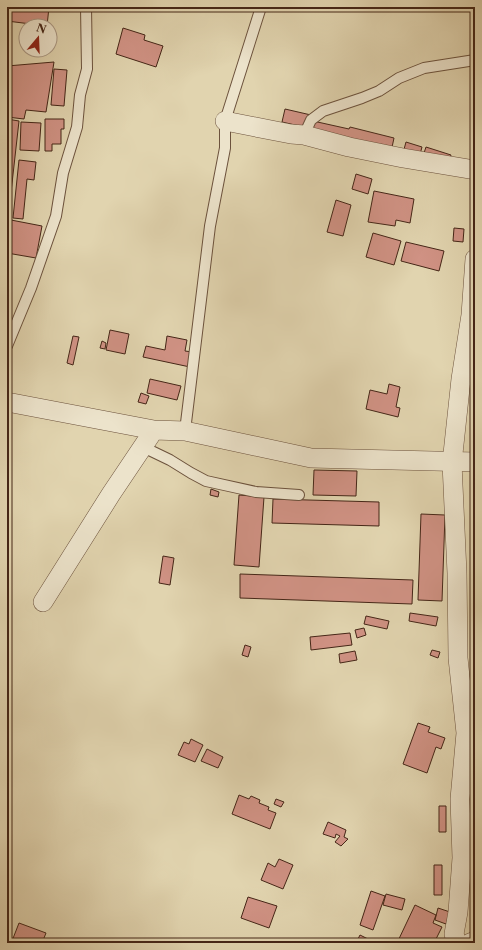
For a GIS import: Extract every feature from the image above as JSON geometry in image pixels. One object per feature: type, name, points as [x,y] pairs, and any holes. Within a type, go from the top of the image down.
[{"type":"street","points":[[225,121],[291,134],[304,135],[349,147],[403,158],[475,170]]},
{"type":"street","points":[[457,943],[454,934],[458,912],[462,858],[468,828],[460,799],[466,733],[458,658],[457,573],[452,462],[461,378],[473,315],[475,259]]},
{"type":"street","points":[[7,402],[154,430],[185,431],[311,458],[475,462]]},
{"type":"street","points":[[44,602],[111,494],[154,430]]},
{"type":"street","points":[[470,943],[475,941]]},
{"type":"lane","points":[[7,346],[31,288],[56,216],[63,173],[77,127],[80,95],[86,69],[86,7]]},
{"type":"lane","points":[[185,431],[210,226],[225,148],[225,121],[261,7]]},
{"type":"lane","points":[[304,135],[311,120],[323,111],[379,91],[399,78],[424,68],[475,60]]},
{"type":"lane","points":[[143,447],[206,480],[256,492],[299,495]]},
{"type":"building","points":[[7,7],[49,7],[48,18],[18,18],[18,22],[7,21]]},
{"type":"building","points":[[123,28],[145,35],[144,40],[163,46],[156,67],[116,54]]},
{"type":"building","points":[[54,62],[46,112],[26,110],[24,119],[7,117],[7,66]]},
{"type":"building","points":[[54,69],[67,70],[64,106],[51,105]]},
{"type":"building","points":[[285,109],[311,115],[304,127],[282,122]]},
{"type":"building","points":[[7,119],[19,121],[7,228]]},
{"type":"building","points":[[45,119],[64,119],[64,129],[61,129],[61,144],[52,144],[52,151],[45,151]]},
{"type":"building","points":[[313,121],[349,129],[350,127],[394,138],[391,152],[310,133]]},
{"type":"building","points":[[21,122],[41,123],[39,151],[20,150]]},
{"type":"building","points":[[406,142],[422,147],[419,158],[403,153]]},
{"type":"building","points":[[426,147],[451,155],[449,164],[423,156]]},
{"type":"building","points":[[19,160],[36,162],[34,180],[27,179],[23,219],[13,218]]},
{"type":"building","points":[[356,174],[372,179],[368,194],[352,189]]},
{"type":"building","points":[[374,191],[414,199],[410,223],[396,220],[395,226],[368,222]]},
{"type":"building","points":[[336,200],[351,205],[343,236],[327,232]]},
{"type":"building","points":[[11,220],[42,226],[36,258],[7,253]]},
{"type":"building","points":[[454,228],[464,229],[463,242],[453,241]]},
{"type":"building","points":[[373,233],[401,241],[394,265],[366,257]]},
{"type":"building","points":[[406,242],[444,251],[439,271],[401,261]]},
{"type":"building","points":[[110,330],[129,334],[125,354],[106,350]]},
{"type":"building","points":[[73,336],[79,337],[73,365],[67,363]]},
{"type":"building","points":[[167,336],[187,340],[185,351],[193,352],[190,367],[143,357],[146,346],[165,350]]},
{"type":"building","points":[[102,341],[106,343],[105,349],[100,348]]},
{"type":"building","points":[[150,379],[181,386],[177,400],[147,393]]},
{"type":"building","points":[[389,384],[400,387],[396,407],[400,408],[398,417],[366,409],[370,390],[387,394]]},
{"type":"building","points":[[141,393],[149,396],[146,404],[138,402]]},
{"type":"building","points":[[314,470],[357,471],[356,496],[313,495]]},
{"type":"building","points":[[211,489],[219,492],[218,497],[210,495]]},
{"type":"building","points":[[239,495],[264,497],[259,567],[234,565]]},
{"type":"building","points":[[273,499],[379,502],[379,526],[272,523]]},
{"type":"building","points":[[421,514],[445,515],[442,601],[418,600]]},
{"type":"building","points":[[163,556],[174,558],[170,585],[159,583]]},
{"type":"building","points":[[475,573],[475,620],[474,620]]},
{"type":"building","points":[[240,574],[413,580],[412,604],[240,598]]},
{"type":"building","points":[[410,613],[438,617],[436,626],[409,621]]},
{"type":"building","points":[[366,616],[389,621],[387,629],[364,624]]},
{"type":"building","points":[[364,628],[366,635],[357,638],[355,630]]},
{"type":"building","points":[[350,633],[352,645],[311,650],[310,637]]},
{"type":"building","points":[[245,645],[251,647],[248,657],[242,655]]},
{"type":"building","points":[[432,650],[440,652],[438,658],[430,655]]},
{"type":"building","points":[[355,651],[357,660],[340,663],[339,654]]},
{"type":"building","points":[[418,723],[430,727],[428,732],[445,738],[441,749],[436,747],[427,773],[403,764]]},
{"type":"building","points":[[191,739],[203,745],[195,762],[178,755],[184,742],[189,744]]},
{"type":"building","points":[[207,749],[223,757],[218,768],[201,761]]},
{"type":"building","points":[[239,795],[249,799],[251,796],[260,800],[259,803],[269,807],[268,810],[276,813],[270,829],[232,814]]},
{"type":"building","points":[[276,799],[284,802],[281,807],[274,804]]},
{"type":"building","points":[[439,806],[446,806],[446,832],[439,832]]},
{"type":"building","points":[[328,822],[346,830],[344,837],[348,839],[341,846],[335,842],[340,836],[336,834],[335,838],[323,834]]},
{"type":"building","points":[[279,859],[293,865],[283,889],[261,880],[268,863],[275,867]]},
{"type":"building","points":[[434,865],[442,865],[442,895],[434,895]]},
{"type":"building","points":[[371,891],[385,896],[373,930],[360,925]]},
{"type":"building","points":[[386,894],[405,899],[402,910],[383,905]]},
{"type":"building","points":[[248,897],[277,906],[269,928],[241,918]]},
{"type":"building","points":[[415,905],[436,915],[433,923],[442,927],[434,943],[425,939],[423,943],[397,943]]},
{"type":"building","points":[[438,908],[450,912],[446,924],[435,920]]},
{"type":"building","points":[[19,923],[46,933],[42,943],[13,943],[14,942],[12,941]]},
{"type":"building","points":[[360,935],[376,943],[356,943]]}]
